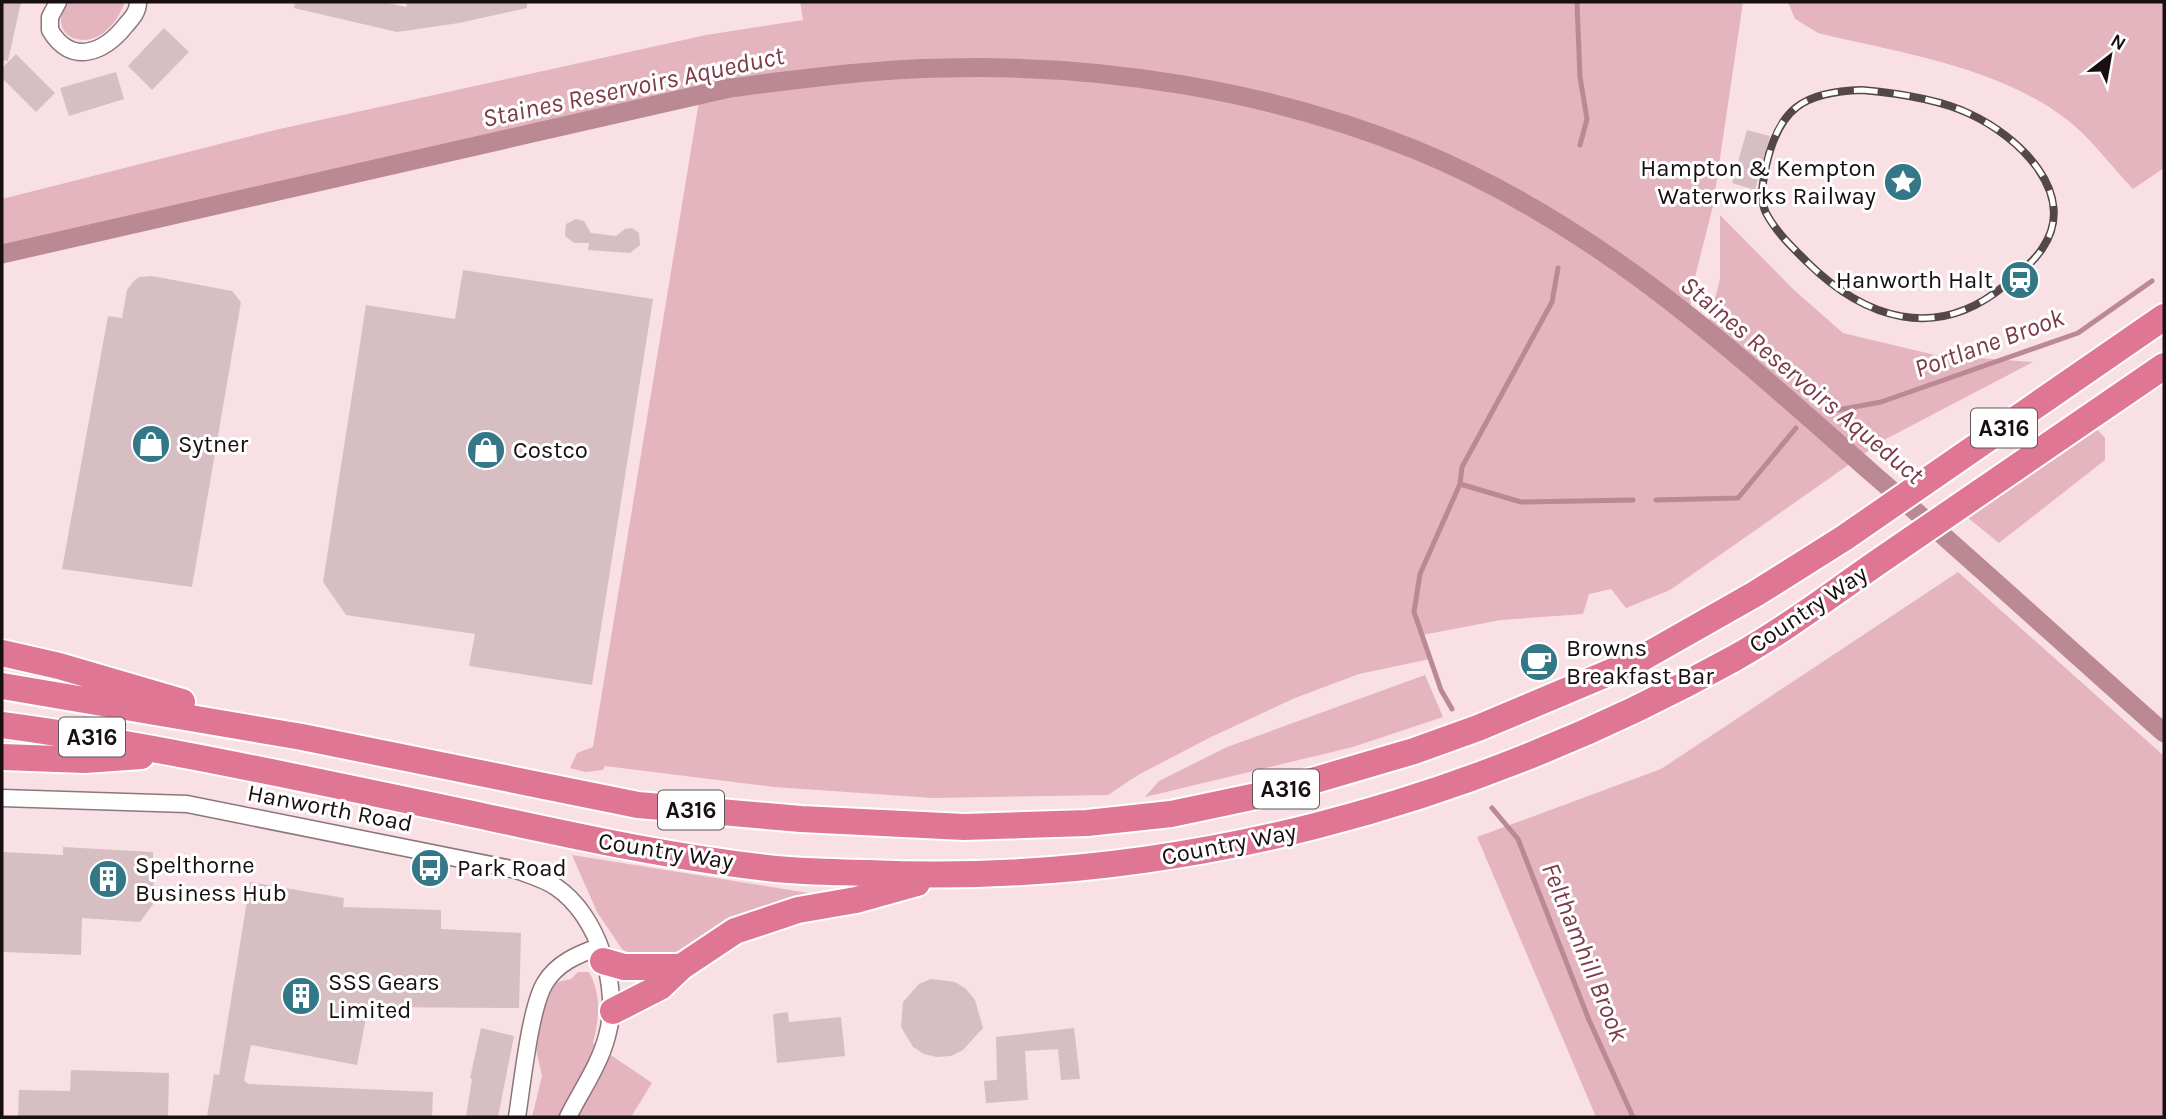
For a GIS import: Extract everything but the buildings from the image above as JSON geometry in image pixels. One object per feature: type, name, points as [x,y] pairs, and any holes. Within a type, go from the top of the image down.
[{"type":"highway","name":"Country Way","points":[[302,737],[638,806],[801,819],[964,827],[1087,823],[1171,814],[1342,775],[1478,728],[1637,661],[1755,594],[1844,538],[2164,317]]},
{"type":"highway","name":"Country Way","points":[[181,753],[632,848],[779,869],[943,877],[1070,869],[1162,859],[1294,832],[1383,809],[1501,769],[1624,714],[1738,657],[2164,366]]},
{"type":"highway","name":"A316","points":[[2,653],[60,666],[302,737]]},
{"type":"highway","name":"A316","points":[[2,686],[302,737]]},
{"type":"highway","name":"A316","points":[[2,725],[181,753]]},
{"type":"highway","name":"A316","points":[[2,757],[85,760],[181,753]]},
{"type":"highway","points":[[613,1011],[660,987],[681,967],[735,931],[798,910],[856,900],[943,877]]},
{"type":"highway","points":[[601,954],[624,967],[681,967]]},
{"type":"street","points":[[58,2],[50,17],[50,30],[65,48],[79,52],[93,51],[117,36],[138,9],[138,2]]},
{"type":"street","name":"Hanworth Road","points":[[2,798],[187,804],[516,870],[558,888],[578,908],[601,954]]},
{"type":"street","points":[[517,1117],[532,1031],[544,985],[570,958],[601,954],[613,1011],[607,1038],[568,1117]]},
{"type":"shaded area","points":[[69,2],[125,2],[114,22],[102,34],[89,39],[77,39],[67,34],[62,26],[62,15]]},
{"type":"shaded area","points":[[800,2],[1743,2],[1713,206],[1695,277],[1688,321],[1706,334],[1720,279],[1720,215],[1794,290],[1843,333],[1935,355],[2033,362],[1884,440],[1670,590],[1626,608],[1611,589],[1589,594],[1583,614],[1501,620],[1422,635],[1430,659],[1359,674],[1295,698],[1211,737],[1138,775],[1108,795],[933,798],[774,787],[605,766],[603,770],[585,772],[570,768],[577,753],[593,747],[700,95],[2,254],[2,199],[275,130],[706,35],[803,20]]},
{"type":"shaded area","points":[[1788,2],[2164,2],[2164,168],[2133,189],[2084,135],[2039,101],[2010,86],[1947,64],[1818,33],[1795,19]]},
{"type":"shaded area","points":[[2095,427],[2105,438],[2105,460],[1999,543],[1967,517]]},
{"type":"shaded area","points":[[1958,572],[2164,756],[2164,1117],[1596,1117],[1477,837],[1661,769]]},
{"type":"shaded area","points":[[1425,675],[1443,717],[1353,747],[1145,797],[1159,781],[1227,747]]},
{"type":"shaded area","points":[[572,855],[815,894],[673,958],[639,959],[622,949],[597,912]]},
{"type":"shaded area","points":[[578,972],[589,972],[598,998],[593,1043],[652,1083],[631,1117],[532,1117],[542,1076],[532,1031],[544,985],[571,979]]},
{"type":"waterway","name":"Felthamhill Brook","points":[[1577,2],[1580,77],[1587,119],[1580,145]]},
{"type":"waterway","name":"Staines Reservoirs Aqueduct","points":[[2,254],[730,88],[891,70],[1005,68],[1124,76],[1244,97],[1302,111],[1416,150],[1482,180],[1544,214],[1602,252],[1658,292],[1766,380],[2164,733]]},
{"type":"waterway","name":"Felthamhill Brook","points":[[1452,709],[1441,690],[1414,612],[1420,574],[1460,484],[1462,467],[1552,302],[1558,268]]},
{"type":"waterway","name":"Portlane Brook","points":[[1827,412],[1881,402],[2078,333],[2152,281]]},
{"type":"waterway","name":"Portlane Brook","points":[[1656,500],[1738,498],[1796,428]]},
{"type":"waterway","name":"Portlane Brook","points":[[1460,484],[1521,502],[1633,500]]},
{"type":"waterway","name":"Felthamhill Brook","points":[[1492,808],[1518,839],[1589,1020],[1633,1117]]},
{"type":"railway","points":[[1862,90],[1931,101],[1970,114],[2007,137],[2024,152],[2049,188],[2054,208],[2052,228],[2042,249],[2034,260],[2004,286],[1978,303],[1953,314],[1927,318],[1902,316],[1877,309],[1853,298],[1829,282],[1790,245],[1766,213],[1762,196],[1766,166],[1771,146],[1787,117],[1809,100],[1841,91],[1862,90]]},
{"type":"place","name":"Hampton & Kempton Waterworks Railway","points":[[1903,182]]},
{"type":"place","name":"Hanworth Halt","points":[[2020,280]]},
{"type":"place","name":"Sytner","points":[[151,444]]},
{"type":"place","name":"Costco","points":[[486,450]]},
{"type":"place","name":"Browns Breakfast Bar","points":[[1539,662]]},
{"type":"place","name":"Park Road","points":[[430,868]]},
{"type":"place","name":"Spelthorne Business Hub","points":[[108,879]]},
{"type":"place","name":"SSS Gears Limited","points":[[301,996]]}]
